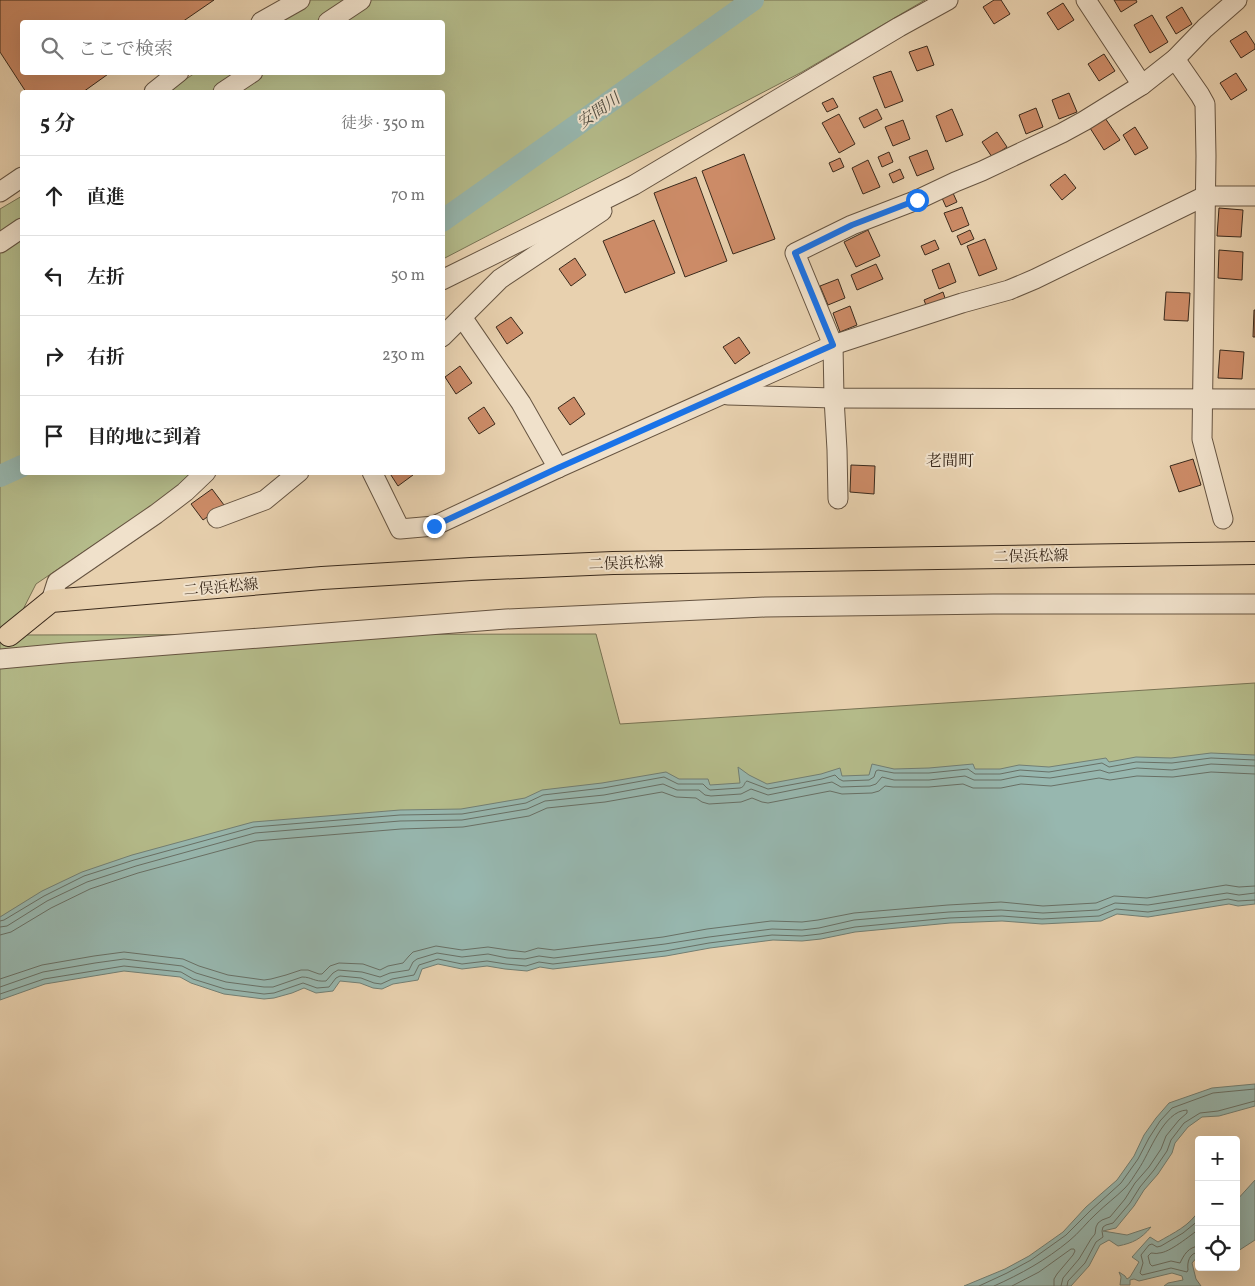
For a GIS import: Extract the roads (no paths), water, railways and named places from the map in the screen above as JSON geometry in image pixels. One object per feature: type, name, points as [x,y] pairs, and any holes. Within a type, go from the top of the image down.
[{"type":"main road","name":"二俣浜松線","points":[[51,602],[322,578],[585,564],[915,557],[1255,553]]},
{"type":"main road","points":[[9,635],[51,602]]},
{"type":"street","points":[[265,20],[300,0]]},
{"type":"street","points":[[331,20],[362,0]]},
{"type":"street","points":[[445,279],[634,185],[899,27],[948,0]]},
{"type":"street","points":[[1086,0],[1142,85]]},
{"type":"street","points":[[838,499],[833,345],[795,253],[852,225],[917,200],[1084,121],[1142,85],[1175,59],[1205,28],[1237,0]]},
{"type":"street","points":[[1175,59],[1205,104],[1202,439],[1224,519]]},
{"type":"street","points":[[156,90],[175,75]]},
{"type":"street","points":[[227,90],[249,75]]},
{"type":"street","points":[[445,334],[500,279],[643,185],[658,171]]},
{"type":"street","points":[[0,192],[20,178]]},
{"type":"street","points":[[373,475],[400,529],[434,526],[558,468],[833,345],[962,303],[1009,290],[1205,196],[1255,196]]},
{"type":"street","points":[[0,243],[20,229]]},
{"type":"street","points":[[462,317],[521,402],[558,468]]},
{"type":"street","points":[[724,395],[834,398],[1255,399]]},
{"type":"street","points":[[51,602],[57,582],[185,492],[203,475]]},
{"type":"street","points":[[218,518],[265,500],[295,475]]},
{"type":"street","points":[[0,659],[506,619],[765,607],[1003,604],[1255,604]]},
{"type":"water","points":[[1211,753],[1255,755],[1255,904],[1238,906],[1229,904],[1148,917],[1117,914],[1101,921],[1042,924],[1002,921],[950,923],[855,932],[802,941],[773,940],[666,956],[553,969],[540,967],[527,971],[487,966],[462,969],[438,964],[422,969],[418,980],[393,984],[382,989],[360,983],[340,981],[333,991],[316,993],[304,988],[274,998],[264,999],[224,994],[191,983],[180,977],[124,971],[45,984],[0,1000],[0,917],[42,891],[82,872],[132,855],[253,822],[400,810],[461,809],[525,798],[542,790],[602,783],[666,772],[679,779],[708,779],[710,785],[740,783],[738,767],[767,784],[821,774],[840,768],[842,776],[869,775],[872,764],[894,769],[973,764],[975,769],[1000,769],[1019,765],[1049,767],[1106,758],[1109,762],[1136,757],[1171,758]]},
{"type":"water","points":[[1255,1084],[1255,1106],[1219,1116],[1202,1117],[1188,1127],[1175,1143],[1172,1153],[1158,1174],[1144,1190],[1134,1206],[1116,1228],[1103,1231],[1127,1235],[1151,1227],[1144,1235],[1128,1243],[1118,1246],[1109,1240],[1100,1245],[1089,1266],[1071,1286],[964,1286],[1005,1269],[1029,1256],[1063,1232],[1086,1207],[1117,1180],[1134,1156],[1144,1135],[1169,1103],[1212,1088]]},
{"type":"water","points":[[1255,1180],[1255,1240],[1240,1250],[1240,1226],[1240,1197]]},
{"type":"water","points":[[1195,1216],[1195,1260],[1192,1263],[1196,1279],[1201,1286],[1164,1286],[1168,1283],[1183,1280],[1182,1276],[1172,1273],[1139,1281],[1134,1279],[1130,1280],[1130,1285],[1120,1285],[1121,1277],[1119,1272],[1127,1279],[1130,1277],[1139,1262],[1132,1257],[1150,1237],[1158,1242]]},
{"type":"waterway","name":"安間川","points":[[445,219],[753,0]]},
{"type":"waterway","name":"安間川","points":[[0,476],[20,467]]},
{"type":"district","name":"老間町","points":[[950,460]]}]
